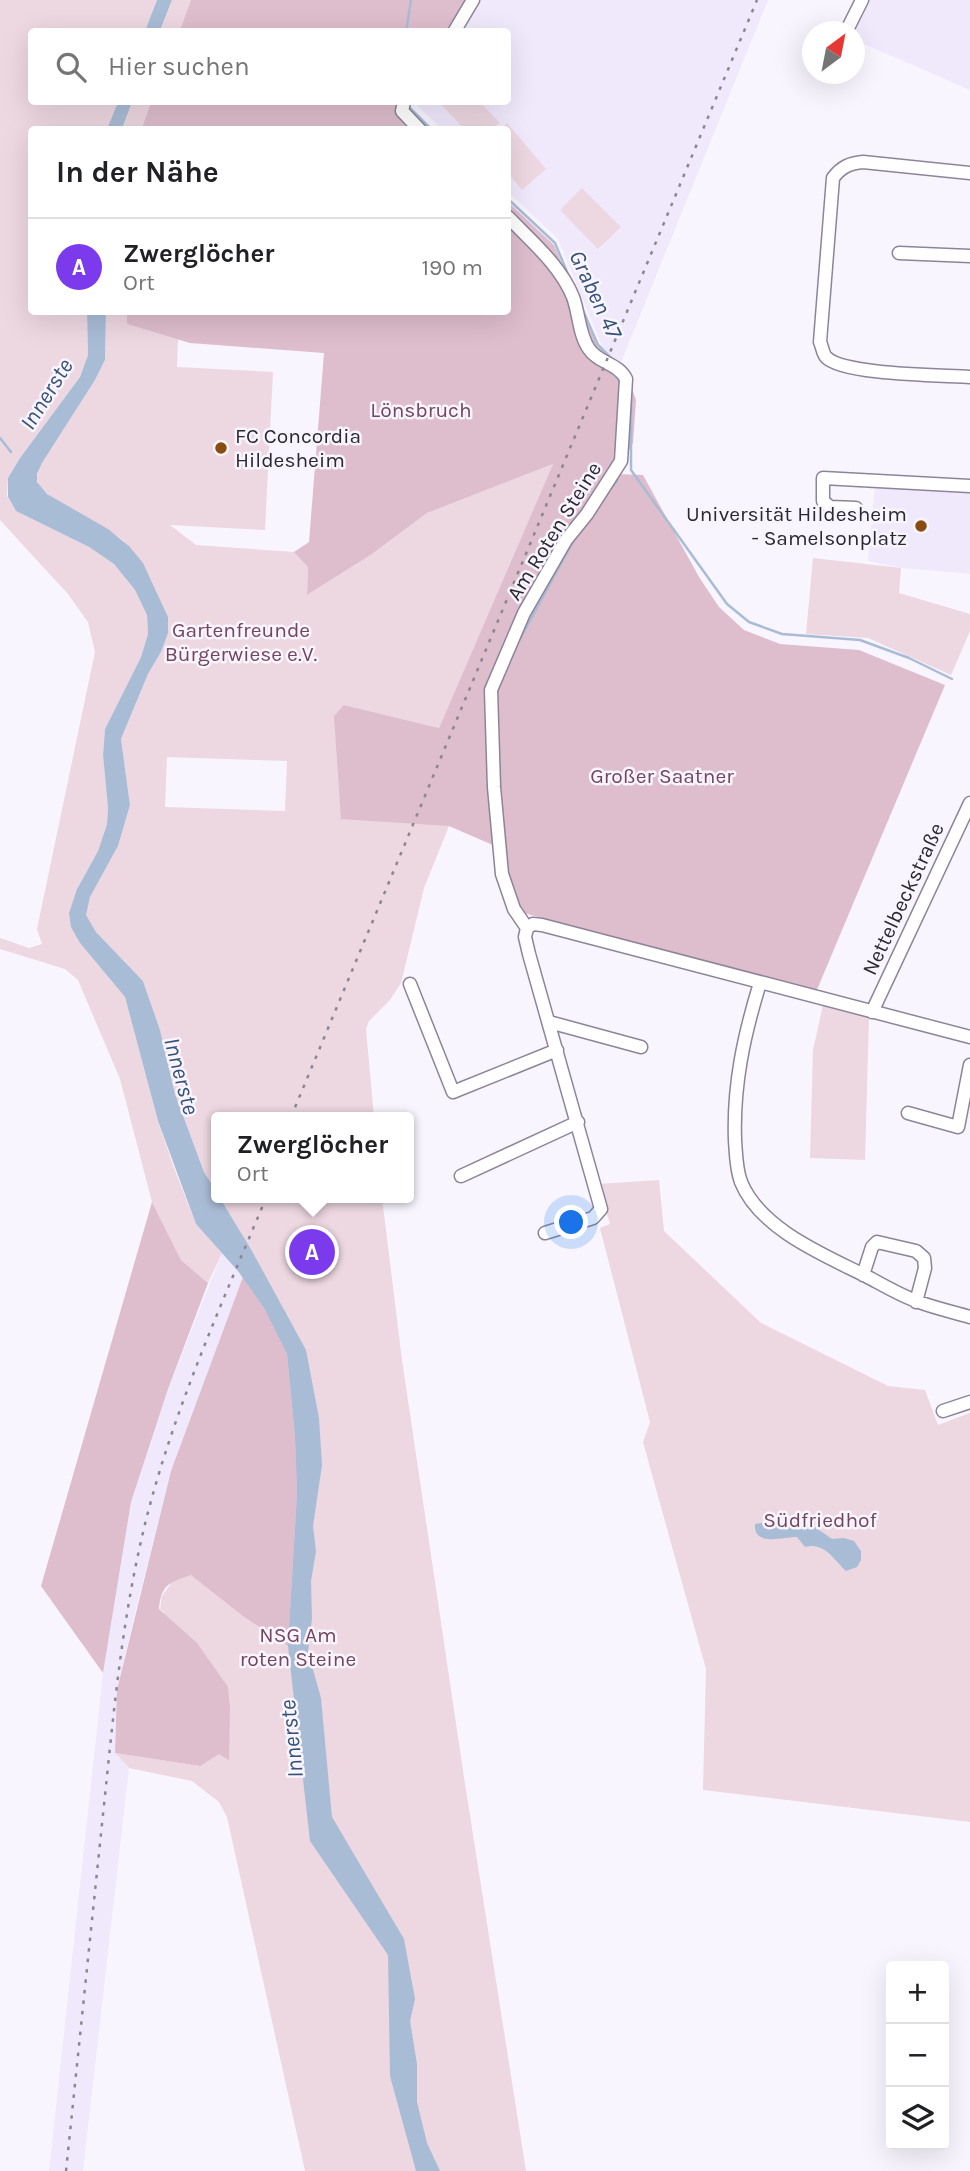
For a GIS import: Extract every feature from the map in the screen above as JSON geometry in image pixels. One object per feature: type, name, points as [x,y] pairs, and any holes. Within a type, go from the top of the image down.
[{"type":"street","points":[[456,28],[473,0]]},
{"type":"street","points":[[852,21],[862,0]]},
{"type":"street","points":[[403,106],[417,126]]},
{"type":"street","points":[[970,173],[863,162],[850,163],[838,171],[833,177],[820,342],[825,356],[837,364],[871,370],[970,377]]},
{"type":"street","name":"Am Roten Steine","points":[[511,220],[552,262],[566,284],[573,296],[586,346],[593,355],[617,368],[626,379],[621,461],[587,514],[566,540],[530,603],[491,690],[494,787],[502,874],[514,909],[527,928],[525,937],[601,1209],[593,1218],[545,1233]]},
{"type":"street","points":[[899,253],[970,256]]},
{"type":"street","points":[[856,508],[830,507],[823,501],[822,478],[970,486]]},
{"type":"street","name":"Nettelbeckstraße","points":[[872,1012],[970,803]]},
{"type":"street","points":[[527,928],[533,924],[542,925],[970,1037]]},
{"type":"street","points":[[760,983],[745,1034],[737,1075],[734,1119],[736,1163],[740,1181],[749,1199],[777,1226],[826,1258],[916,1302],[970,1317]]},
{"type":"street","points":[[410,984],[453,1092],[557,1050]]},
{"type":"street","points":[[549,1022],[641,1047]]},
{"type":"street","points":[[908,1113],[958,1127],[970,1065]]},
{"type":"street","points":[[461,1176],[578,1122]]},
{"type":"street","points":[[863,1275],[872,1247],[877,1242],[916,1251],[924,1258],[925,1268],[916,1302]]},
{"type":"street","points":[[943,1411],[970,1402]]},
{"type":"shaded area","points":[[478,0],[768,0],[622,360],[462,742],[281,1112],[604,351],[558,239],[511,195],[511,126],[439,126],[416,105],[511,105],[511,28],[460,28]]},
{"type":"shaded area","points":[[868,0],[970,0],[970,90],[865,44],[865,21],[857,21]]},
{"type":"shaded area","name":"Universität Hildesheim - Samelsonplatz","points":[[876,474],[970,480],[970,574],[902,568],[868,561]]},
{"type":"shaded area","points":[[273,1203],[171,1471],[132,1625],[117,1690],[115,1753],[129,1768],[83,2171],[49,2171],[103,1673],[131,1502],[168,1389],[222,1253]]},
{"type":"green space","points":[[0,0],[157,0],[146,28],[28,28],[28,105],[117,105],[108,126],[28,126],[28,315],[87,315],[88,355],[80,377],[8,478],[7,496],[16,511],[89,547],[114,564],[135,590],[147,615],[148,634],[141,657],[105,729],[103,755],[107,824],[98,851],[77,889],[80,943],[125,997],[158,1121],[174,1168],[196,1224],[222,1253],[208,1283],[181,1260],[152,1202],[120,1079],[78,980],[65,969],[0,949],[0,938],[29,948],[42,944],[37,929],[95,652],[88,622],[68,594],[0,520]]},
{"type":"green space","points":[[172,0],[191,0],[180,28],[162,28]]},
{"type":"green space","points":[[191,0],[468,0],[451,28],[180,28]]},
{"type":"green space","points":[[131,105],[150,105],[142,126],[123,126]]},
{"type":"green space","points":[[150,105],[403,105],[426,126],[142,126]]},
{"type":"green space","points":[[442,105],[483,105],[500,123],[496,126],[461,126]]},
{"type":"green space","points":[[511,128],[546,169],[522,190],[511,177]]},
{"type":"green space","points":[[582,188],[621,227],[598,249],[560,210]]},
{"type":"green space","points":[[511,205],[554,245],[596,341],[626,372],[636,400],[633,443],[616,474],[643,475],[699,577],[719,607],[744,630],[780,644],[859,650],[945,685],[816,992],[520,912],[510,886],[502,849],[449,826],[341,819],[334,716],[344,705],[439,728],[553,464],[427,513],[372,554],[307,595],[308,567],[294,552],[309,542],[324,353],[190,343],[127,324],[127,315],[511,315]]},
{"type":"green space","name":"Gartenfreunde Bürgerwiese e.V.","points":[[106,315],[127,315],[127,324],[178,339],[177,367],[273,372],[265,530],[170,525],[196,545],[294,552],[308,566],[307,595],[372,554],[427,513],[553,464],[439,728],[344,705],[425,823],[449,826],[424,888],[401,983],[390,1000],[369,1021],[366,1029],[374,1112],[211,1112],[211,1183],[204,1172],[175,1094],[160,1030],[143,981],[96,932],[85,915],[90,897],[118,846],[130,805],[121,739],[148,674],[161,652],[140,577],[127,544],[118,536],[53,499],[37,480],[42,463],[105,360]],"holes":[[[167,757],[287,761],[285,811],[165,807]]]},
{"type":"green space","points":[[813,558],[901,568],[899,593],[970,614],[970,631],[951,675],[868,638],[806,634]]},
{"type":"green space","points":[[823,1005],[869,1016],[865,1160],[810,1158],[813,1050]]},
{"type":"green space","name":"Südfriedhof","points":[[659,1180],[664,1231],[761,1323],[888,1386],[925,1390],[938,1425],[970,1413],[970,1822],[703,1790],[706,1669],[643,1442],[650,1422],[600,1228],[610,1224],[598,1184]]},
{"type":"green space","points":[[152,1202],[181,1260],[208,1283],[168,1389],[131,1502],[103,1673],[41,1586]]},
{"type":"green space","name":"NSG Am roten Steine","points":[[223,1203],[383,1203],[402,1360],[526,2171],[305,2171],[227,1817],[219,1802],[192,1781],[129,1768],[115,1753],[200,1766],[156,1645],[164,1612],[160,1609],[162,1596],[170,1585],[237,1301],[256,1258]]},
{"type":"green space","points":[[243,1277],[264,1308],[287,1354],[297,1493],[288,1646],[243,1616],[191,1575],[172,1583],[164,1590],[159,1609],[197,1643],[228,1687],[229,1760],[219,1754],[200,1766],[115,1753],[117,1690],[171,1471]]},
{"type":"water","points":[[157,0],[172,0],[161,28],[146,28]]},
{"type":"water","points":[[117,105],[131,105],[123,126],[108,126]]},
{"type":"water","points":[[87,315],[106,315],[105,360],[42,463],[37,482],[47,494],[108,529],[129,546],[143,563],[168,617],[168,633],[121,739],[130,805],[118,846],[90,897],[86,915],[96,932],[143,981],[160,1030],[175,1094],[204,1172],[211,1183],[211,1203],[223,1203],[306,1350],[319,1418],[322,1465],[313,1526],[316,1551],[311,1581],[312,1618],[308,1652],[321,1698],[332,1817],[404,1939],[415,1999],[410,2021],[417,2064],[417,2102],[427,2143],[440,2171],[416,2171],[390,2076],[388,1955],[310,1841],[288,1646],[297,1493],[287,1354],[264,1308],[238,1271],[196,1224],[158,1121],[125,997],[80,943],[71,927],[69,913],[77,889],[98,851],[107,824],[103,755],[105,729],[141,657],[148,634],[147,615],[135,590],[114,564],[89,547],[16,511],[8,497],[8,478],[80,377],[88,355]]},
{"type":"water","points":[[795,1519],[815,1527],[832,1539],[854,1541],[861,1551],[861,1560],[857,1567],[846,1571],[823,1549],[805,1547],[797,1537],[770,1539],[759,1536],[756,1531],[755,1524],[767,1522],[779,1525]]},
{"type":"waterway","name":"Graben 47","points":[[407,28],[411,0]]},
{"type":"waterway","name":"Graben 47","points":[[408,106],[428,126]]},
{"type":"waterway","name":"Graben 47","points":[[511,202],[555,243],[570,279]]},
{"type":"waterway","name":"Graben 47","points":[[582,308],[598,345],[612,359]]},
{"type":"waterway","name":"Graben 47","points":[[631,390],[631,470],[727,604],[749,622],[782,634],[860,640],[909,658],[952,679]]},
{"type":"waterway","points":[[0,438],[11,452]]},
{"type":"waterway","points":[[608,492],[617,481]]},
{"type":"waterway","points":[[515,648],[574,540]]},
{"type":"railway","points":[[293,1112],[757,0]]},
{"type":"railway","points":[[66,2171],[114,1709],[137,1558],[170,1438],[216,1317],[264,1203]]},
{"type":"place","name":"FC Concordia Hildesheim","points":[[221,448]]},
{"type":"place","name":"Universität Hildesheim - Samelsonplatz","points":[[921,526]]},
{"type":"place","name":"Zwerglöcher","points":[[312,1252]]},
{"type":"water label","name":"Innerste","points":[[46,394]]},
{"type":"water label","name":"Innerste","points":[[182,1076]]},
{"type":"water label","name":"Innerste","points":[[291,1739]]},
{"type":"park label","name":"Lönsbruch","points":[[421,410]]},
{"type":"park label","name":"Großer Saatner","points":[[662,776]]}]
